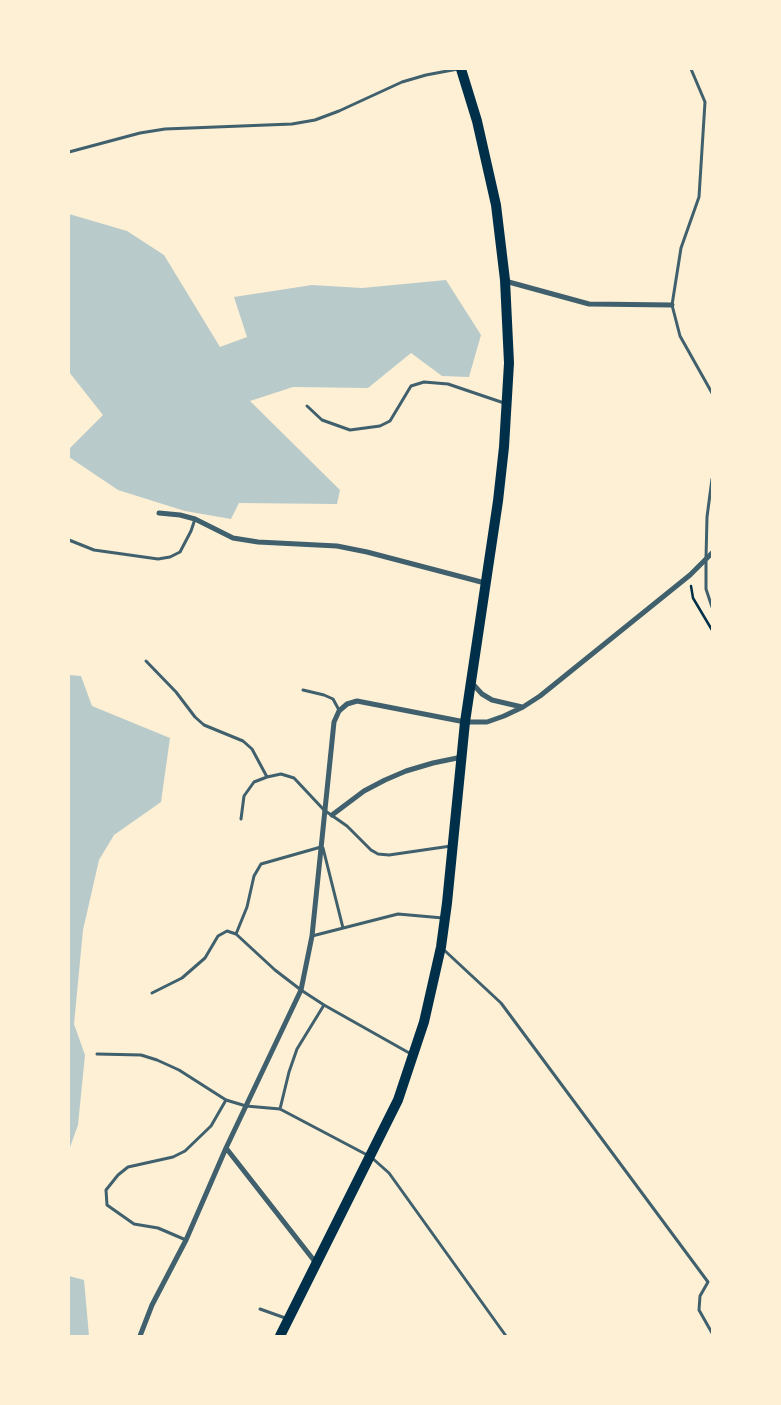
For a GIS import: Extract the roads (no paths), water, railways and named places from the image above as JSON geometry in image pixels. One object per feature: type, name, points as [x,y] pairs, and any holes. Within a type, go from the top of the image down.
[{"type":"main road","points":[[280,1336],[398,1100],[424,1022],[440,947],[453,846],[470,681],[498,501],[507,404],[509,354],[505,280],[496,205],[487,162],[462,69]]},
{"type":"street","points":[[505,280],[589,304],[672,305]]},
{"type":"street","points":[[160,513],[195,519],[233,538],[258,542],[338,546],[485,582]]},
{"type":"street","points":[[140,1336],[152,1306],[186,1240],[226,1148],[300,990],[312,936],[334,722],[339,711],[347,704],[357,701],[465,722],[487,722],[504,716],[540,696],[690,574],[712,553]]},
{"type":"street","points":[[470,681],[482,694],[492,700],[523,707]]},
{"type":"street","points":[[332,815],[364,791],[385,780],[433,762],[462,757]]},
{"type":"street","points":[[226,1148],[316,1263]]},
{"type":"lane","points":[[69,152],[140,133],[165,129],[292,124],[315,120],[402,82],[426,75],[462,69]]},
{"type":"lane","points":[[691,69],[705,102],[699,197],[681,248],[672,305],[680,336],[712,394]]},
{"type":"lane","points":[[307,406],[322,420],[350,430],[380,426],[390,421],[411,386],[424,382],[448,384],[507,404]]},
{"type":"lane","points":[[712,479],[707,517],[706,558],[706,590],[712,607]]},
{"type":"lane","points":[[69,540],[94,550],[158,559],[164,558],[180,552],[192,531],[195,519]]},
{"type":"lane","points":[[146,661],[176,692],[204,726],[244,741],[261,764],[267,777]]},
{"type":"lane","points":[[303,690],[324,694],[333,699],[339,711]]},
{"type":"lane","points":[[241,819],[244,796],[254,782],[282,774],[294,778],[324,810],[347,826],[371,850],[378,854],[389,855],[453,846]]},
{"type":"lane","points":[[236,934],[247,907],[254,876],[261,864],[321,845],[343,928]]},
{"type":"lane","points":[[312,936],[398,914],[444,918]]},
{"type":"lane","points":[[152,993],[182,978],[205,958],[218,936],[227,931],[236,934],[300,990],[413,1056]]},
{"type":"lane","points":[[440,947],[501,1003],[708,1282],[700,1296],[699,1310],[712,1334]]},
{"type":"lane","points":[[280,1108],[297,1049],[324,1005]]},
{"type":"lane","points":[[97,1054],[141,1055],[157,1060],[179,1070],[226,1100],[246,1106],[280,1108],[371,1157],[389,1173],[506,1336]]},
{"type":"lane","points":[[186,1240],[158,1228],[134,1224],[106,1205],[106,1190],[118,1174],[128,1167],[174,1157],[185,1151],[211,1126],[226,1100]]},
{"type":"lane","points":[[260,1309],[288,1319]]}]
